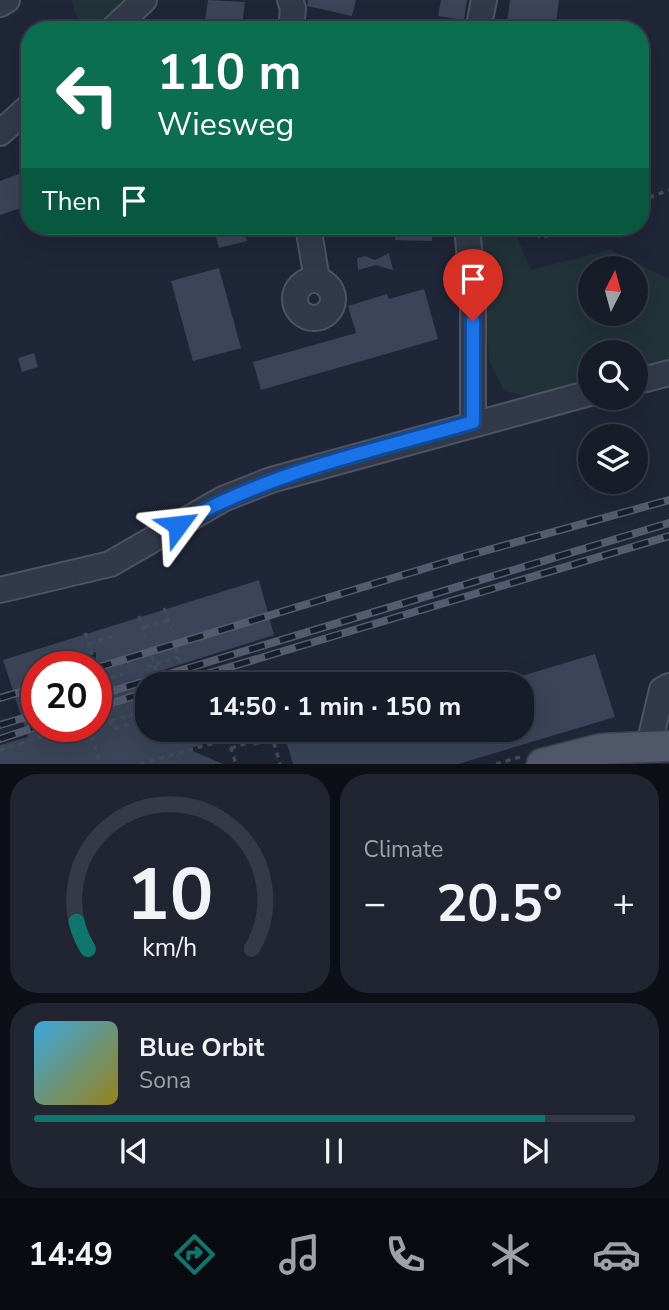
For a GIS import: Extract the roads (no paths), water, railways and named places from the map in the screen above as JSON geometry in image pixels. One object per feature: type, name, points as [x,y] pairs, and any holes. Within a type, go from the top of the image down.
[{"type":"main road","points":[[542,764],[601,750],[659,746]]},
{"type":"street","points":[[0,4],[6,0]]},
{"type":"street","points":[[122,21],[144,0]]},
{"type":"street","points":[[290,0],[293,8],[292,21]]},
{"type":"street","points":[[480,21],[484,0]]},
{"type":"street","points":[[0,133],[21,114]]},
{"type":"street","points":[[310,235],[317,280]]},
{"type":"street","points":[[468,235],[473,295],[473,422]]},
{"type":"street","points":[[648,379],[669,373]]},
{"type":"street","points":[[0,590],[110,564],[223,499],[271,480],[473,422],[578,396]]},
{"type":"street","points":[[659,746],[662,690],[669,686]]},
{"type":"railway","points":[[112,663],[459,558],[669,500]]},
{"type":"railway","points":[[112,691],[669,523]]},
{"type":"railway","points":[[213,672],[669,536]]},
{"type":"railway","points":[[0,698],[21,692]]},
{"type":"railway","points":[[112,703],[135,696]]},
{"type":"railway","points":[[0,725],[21,719]]},
{"type":"railway","points":[[0,739],[21,732]]}]
